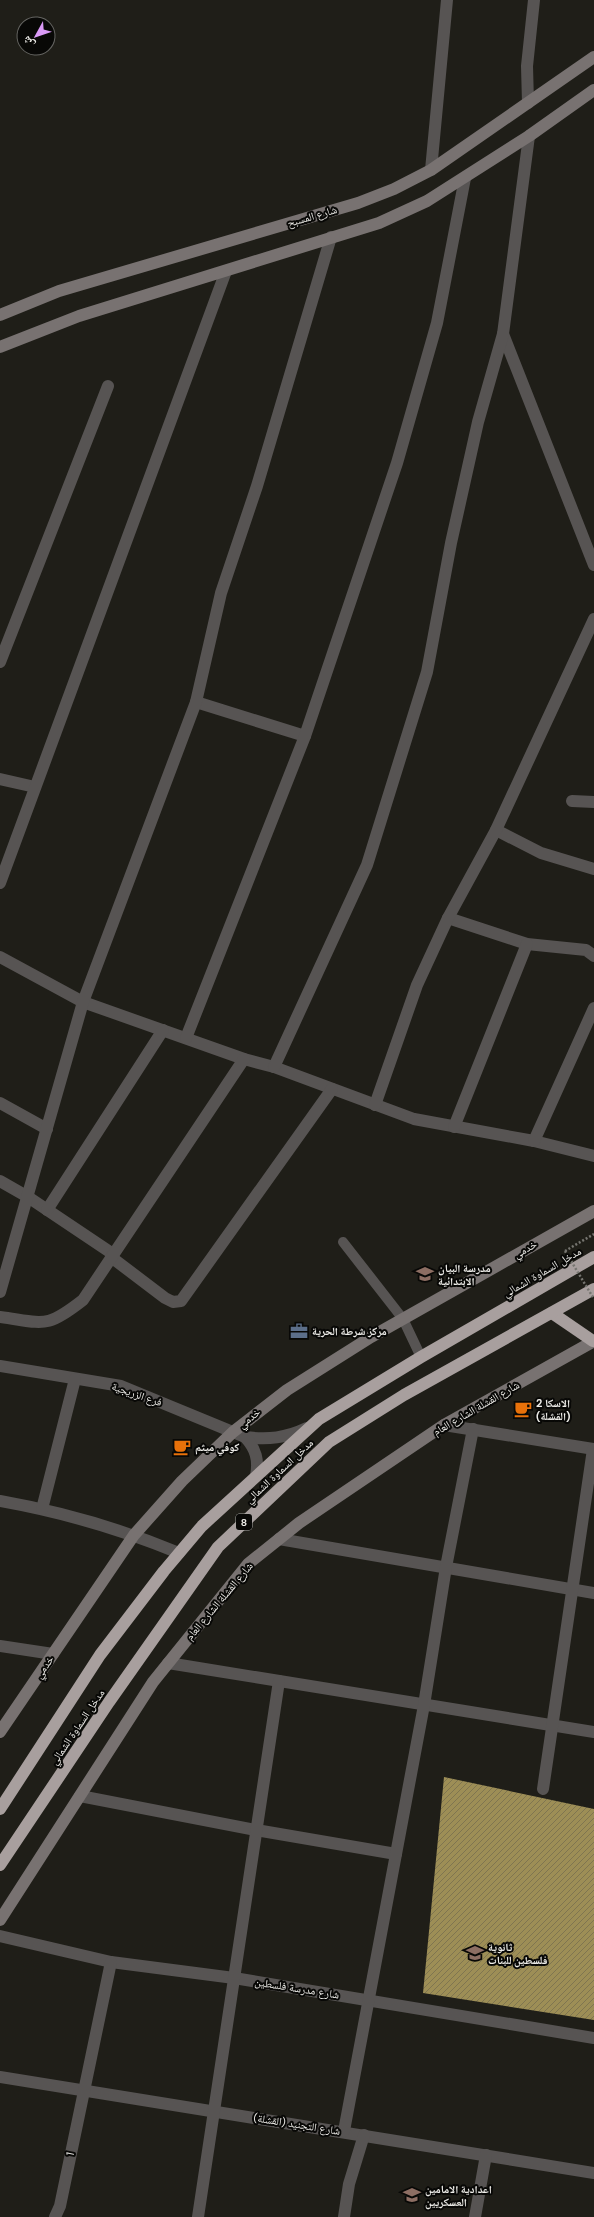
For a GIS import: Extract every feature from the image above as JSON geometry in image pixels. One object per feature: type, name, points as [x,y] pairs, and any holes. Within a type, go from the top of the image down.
[{"type":"highway","name":"مدخل السماوة الشمالي","points":[[0,1809],[100,1655],[179,1553],[202,1526],[308,1427],[421,1357],[594,1257]]},
{"type":"highway","name":"مدخل السماوة الشمالي","points":[[0,1866],[127,1676],[218,1547],[329,1442],[404,1395],[594,1289]]},
{"type":"highway","points":[[552,1313],[594,1341]]},
{"type":"main road","name":"شارع المسبح","points":[[0,315],[59,291],[358,203],[394,190],[431,170],[594,57]]},
{"type":"main road","points":[[0,347],[79,316],[379,223],[427,202],[529,136],[594,90]]},
{"type":"main road","name":"خدمي","points":[[0,1732],[134,1534],[182,1481],[233,1432],[287,1390],[371,1336],[594,1211]]},
{"type":"main road","name":"شارع القشلة الشارع العام","points":[[0,1920],[153,1682],[248,1564],[299,1523],[444,1425],[594,1341]]},
{"type":"street","points":[[431,170],[447,0]]},
{"type":"street","points":[[528,103],[527,66],[534,0]]},
{"type":"street","points":[[274,1067],[366,865],[427,672],[453,536],[478,422],[504,334],[529,136]]},
{"type":"street","points":[[186,1038],[305,736],[401,448],[437,323],[465,178]]},
{"type":"street","points":[[0,1292],[83,1002],[196,702],[221,593],[257,486],[331,237]]},
{"type":"street","points":[[0,883],[226,271]]},
{"type":"street","points":[[504,334],[594,565]]},
{"type":"street","points":[[0,662],[108,386]]},
{"type":"street","points":[[375,1105],[417,985],[448,918],[496,830],[594,619]]},
{"type":"street","points":[[196,702],[305,736]]},
{"type":"street","points":[[0,780],[35,787]]},
{"type":"street","points":[[572,801],[594,802]]},
{"type":"street","points":[[496,830],[541,853],[594,869]]},
{"type":"street","points":[[448,918],[527,944],[586,950],[594,956]]},
{"type":"street","points":[[454,1127],[527,944]]},
{"type":"street","points":[[0,957],[83,1002],[244,1059],[274,1067],[414,1119],[534,1141],[594,1156]]},
{"type":"street","points":[[534,1141],[594,1008]]},
{"type":"street","points":[[47,1210],[163,1030]]},
{"type":"street","points":[[0,1316],[45,1323],[61,1318],[83,1300],[244,1059]]},
{"type":"street","points":[[0,1181],[28,1197],[112,1256],[165,1298],[173,1302],[180,1301],[332,1089]]},
{"type":"street","points":[[0,1104],[47,1129]]},
{"type":"street","name":"فرع الزريجية","points":[[0,1366],[121,1386],[245,1436],[261,1439],[278,1439],[294,1435],[308,1427]]},
{"type":"street","points":[[42,1509],[75,1379]]},
{"type":"street","points":[[444,1425],[594,1449],[551,1725],[543,1789]]},
{"type":"street","points":[[344,2131],[424,1705],[446,1567],[474,1429]]},
{"type":"street","points":[[245,1436],[252,1444],[257,1455],[258,1465],[256,1476]]},
{"type":"street","points":[[0,1502],[42,1509],[134,1534],[179,1553]]},
{"type":"street","points":[[279,1539],[594,1593]]},
{"type":"street","points":[[0,1646],[53,1654]]},
{"type":"street","points":[[168,1663],[594,1732]]},
{"type":"street","points":[[198,2217],[278,1681]]},
{"type":"street","points":[[80,1796],[256,1830],[396,1854]]},
{"type":"street","name":"شارع مدرسة فلسطين","points":[[0,1936],[111,1962],[234,1978],[594,2038]]},
{"type":"street","name":"1","points":[[55,2217],[60,2206],[111,1962]]},
{"type":"street","name":"شارع التجنيد (القشلة)","points":[[0,2077],[344,2131],[594,2173]]},
{"type":"street","points":[[344,2217],[349,2184],[364,2135]]},
{"type":"street","points":[[475,2217],[486,2155]]},
{"type":"lane","points":[[344,1242],[403,1319],[421,1357]]},
{"type":"path","points":[[594,1234],[566,1251],[594,1299]]},
{"type":"building","name":"ثانوية فلسطين للبنات","points":[[444,1777],[594,1809],[594,2020],[423,1993]]},
{"type":"place","name":"مدرسة البيان الابتدائية","points":[[425,1274]]},
{"type":"place","name":"مركز شرطة الحرية","points":[[299,1331]]},
{"type":"place","name":"الاسكا 2 (القشلة)","points":[[523,1409]]},
{"type":"place","name":"كوفي ميثم","points":[[182,1447]]},
{"type":"place","name":"ثانوية فلسطين للبنات","points":[[475,1953]]},
{"type":"place","name":"اعدادية الامامين العسكريين","points":[[412,2195]]}]
